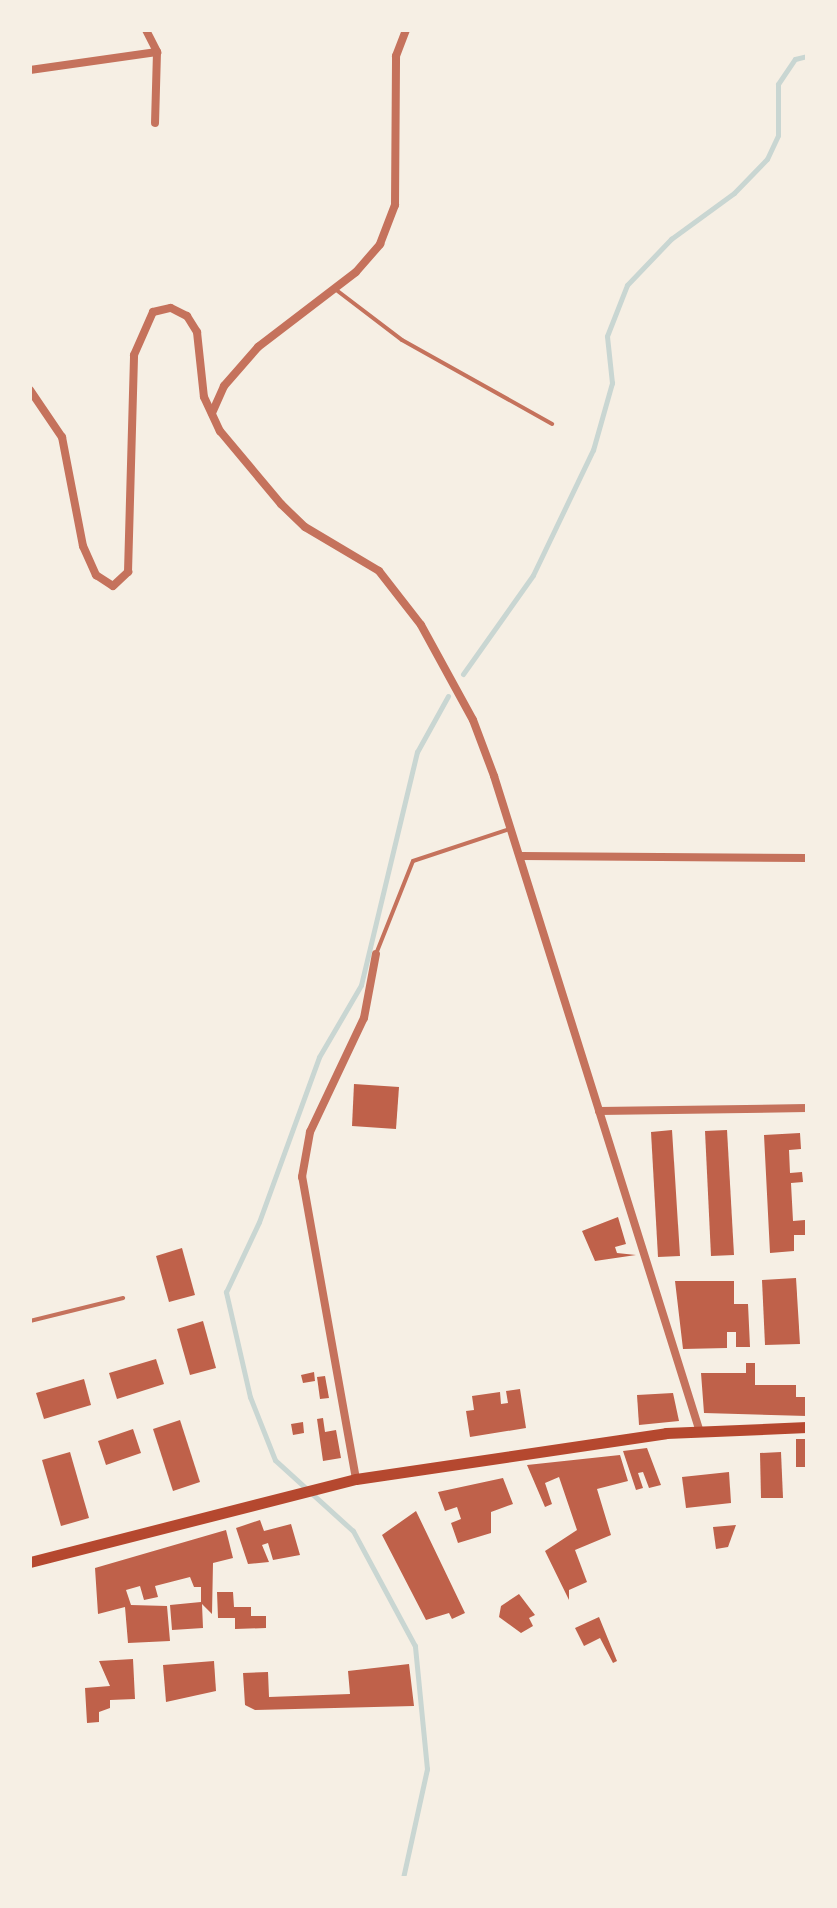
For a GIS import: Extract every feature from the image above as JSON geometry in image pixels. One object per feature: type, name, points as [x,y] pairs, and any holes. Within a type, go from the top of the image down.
[{"type":"main road","points":[[30,1562],[282,1494],[356,1479],[699,1430],[807,1427]]},
{"type":"street","points":[[146,30],[156,52],[155,122]]},
{"type":"street","points":[[212,413],[224,386],[258,347],[335,288],[380,244],[395,205],[396,56],[406,30]]},
{"type":"street","points":[[30,70],[156,52]]},
{"type":"street","points":[[30,390],[62,437],[83,546],[96,574],[112,586],[128,572],[134,355],[153,312],[171,308],[198,332],[212,413],[281,504],[306,527],[379,570],[421,625],[473,720],[512,828],[699,1430]]},
{"type":"street","points":[[521,856],[807,858]]},
{"type":"street","points":[[356,1479],[302,1178],[310,1132],[364,1018],[376,954]]},
{"type":"street","points":[[600,1111],[807,1108]]},
{"type":"lane","points":[[335,288],[402,340],[552,424]]},
{"type":"lane","points":[[376,954],[412,861],[512,828]]},
{"type":"lane","points":[[30,1322],[122,1298]]},
{"type":"building","points":[[354,1084],[399,1087],[396,1129],[352,1126]]},
{"type":"building","points":[[672,1130],[680,1256],[658,1257],[651,1132]]},
{"type":"building","points":[[727,1130],[734,1255],[711,1256],[705,1131]]},
{"type":"building","points":[[800,1133],[801,1149],[789,1150],[790,1173],[802,1172],[803,1182],[791,1183],[793,1221],[805,1220],[806,1235],[794,1235],[794,1251],[770,1253],[764,1135]]},
{"type":"building","points":[[618,1217],[626,1244],[615,1247],[617,1253],[636,1255],[595,1261],[582,1231]]},
{"type":"building","points":[[182,1248],[195,1295],[169,1302],[156,1256]]},
{"type":"building","points":[[796,1278],[800,1344],[765,1345],[762,1280]]},
{"type":"building","points":[[675,1281],[734,1281],[734,1304],[748,1304],[750,1347],[736,1347],[736,1332],[727,1332],[727,1348],[683,1349]]},
{"type":"building","points":[[203,1321],[216,1368],[190,1375],[177,1329]]},
{"type":"building","points":[[156,1359],[164,1384],[117,1399],[109,1373]]},
{"type":"building","points":[[746,1363],[755,1363],[755,1385],[796,1385],[796,1397],[807,1397],[807,1416],[704,1413],[701,1373],[746,1373]]},
{"type":"building","points":[[314,1372],[315,1381],[303,1383],[301,1375]]},
{"type":"building","points":[[325,1376],[329,1398],[320,1399],[317,1377]]},
{"type":"building","points":[[84,1379],[91,1405],[44,1419],[36,1393]]},
{"type":"building","points":[[520,1389],[526,1428],[470,1437],[466,1411],[474,1410],[472,1396],[500,1392],[501,1404],[508,1403],[506,1391]]},
{"type":"building","points":[[673,1393],[679,1421],[639,1425],[637,1395]]},
{"type":"building","points":[[323,1418],[325,1432],[336,1430],[341,1458],[323,1461],[317,1419]]},
{"type":"building","points":[[180,1420],[200,1482],[173,1491],[153,1429]]},
{"type":"building","points":[[303,1422],[304,1433],[293,1435],[291,1424]]},
{"type":"building","points":[[133,1429],[141,1453],[106,1465],[98,1441]]},
{"type":"building","points":[[796,1439],[807,1439],[807,1467],[796,1467]]},
{"type":"building","points":[[647,1448],[661,1485],[649,1488],[643,1472],[638,1473],[643,1488],[636,1490],[623,1451]]},
{"type":"building","points":[[70,1452],[89,1518],[61,1526],[42,1460]]},
{"type":"building","points":[[781,1452],[783,1498],[761,1498],[760,1453]]},
{"type":"building","points":[[620,1455],[628,1481],[597,1489],[611,1535],[575,1550],[587,1582],[569,1590],[569,1600],[545,1551],[577,1530],[559,1477],[545,1483],[552,1504],[545,1507],[527,1465]]},
{"type":"building","points":[[729,1472],[731,1503],[686,1508],[682,1477]]},
{"type":"building","points":[[503,1478],[513,1504],[491,1512],[491,1533],[458,1543],[451,1523],[461,1519],[457,1507],[445,1511],[438,1492]]},
{"type":"building","points":[[416,1511],[465,1613],[452,1619],[449,1613],[426,1620],[382,1535]]},
{"type":"building","points":[[260,1520],[264,1531],[291,1524],[300,1555],[273,1560],[268,1543],[262,1545],[269,1562],[248,1564],[236,1528]]},
{"type":"building","points":[[736,1525],[728,1547],[716,1549],[713,1527]]},
{"type":"building","points":[[226,1530],[233,1558],[213,1563],[212,1614],[202,1604],[203,1628],[172,1630],[170,1605],[201,1602],[201,1587],[194,1587],[190,1577],[155,1586],[158,1597],[144,1600],[140,1586],[126,1590],[131,1605],[167,1606],[170,1641],[128,1643],[125,1607],[98,1614],[95,1568]]},
{"type":"building","points":[[217,1592],[233,1592],[234,1607],[251,1607],[251,1616],[266,1616],[266,1628],[235,1629],[235,1618],[218,1618]]},
{"type":"building","points":[[519,1594],[535,1615],[529,1618],[533,1626],[521,1633],[499,1617],[501,1606]]},
{"type":"building","points":[[599,1617],[617,1661],[613,1663],[600,1638],[584,1646],[575,1628]]},
{"type":"building","points":[[133,1659],[135,1699],[110,1700],[110,1708],[99,1712],[99,1722],[87,1723],[85,1688],[110,1686],[99,1661]]},
{"type":"building","points":[[214,1661],[216,1691],[166,1702],[163,1665]]},
{"type":"building","points":[[409,1664],[414,1706],[255,1710],[245,1705],[243,1673],[268,1672],[269,1697],[350,1694],[348,1671]]},
{"type":"waterway","points":[[463,674],[533,575],[593,450],[612,383],[607,336],[627,285],[671,239],[734,193],[767,159],[778,135],[778,84],[795,59],[807,56]]},
{"type":"waterway","points":[[403,1878],[427,1769],[415,1646],[353,1531],[275,1460],[250,1397],[226,1292],[259,1222],[319,1057],[361,985],[417,752],[448,696]]}]
